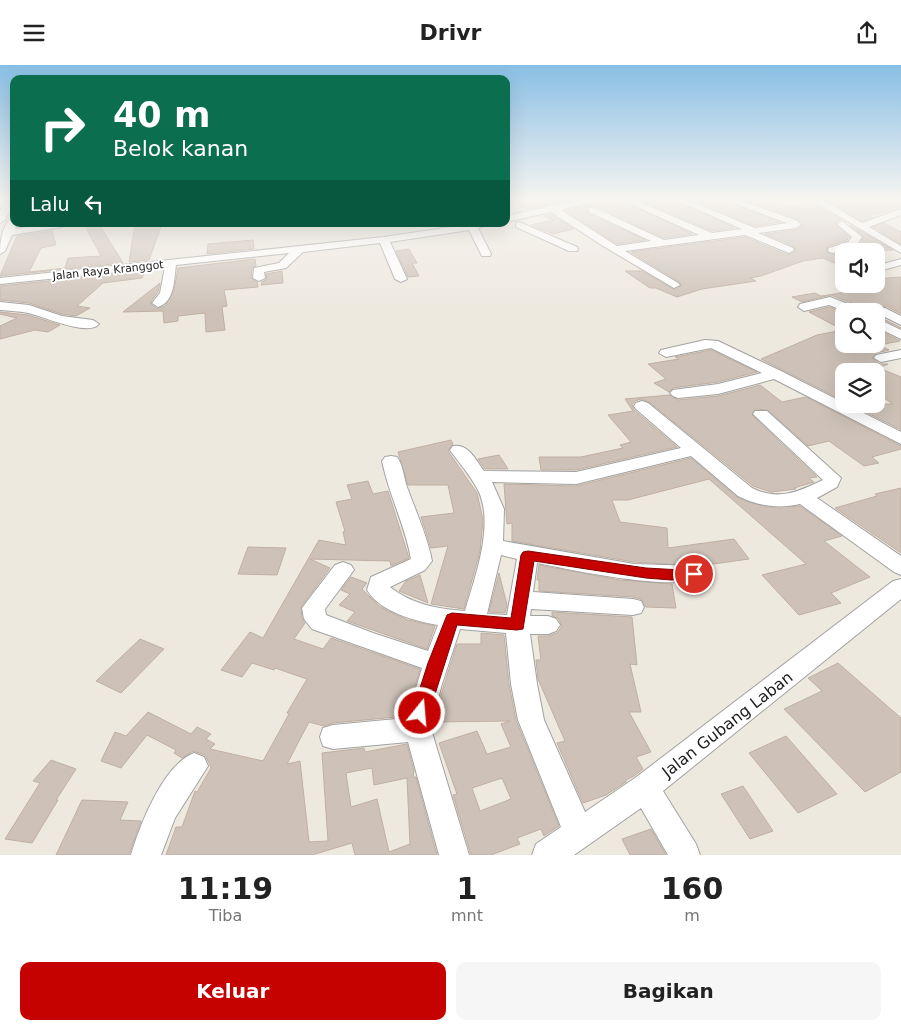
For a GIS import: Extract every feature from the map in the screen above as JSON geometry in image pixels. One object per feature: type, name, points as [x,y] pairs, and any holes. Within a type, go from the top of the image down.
[{"type":"street","points":[[0,251],[7,236]]},
{"type":"street","name":"Jalan Raya Kranggot","points":[[0,281],[412,236]]},
{"type":"street","points":[[478,236],[486,254]]},
{"type":"street","points":[[543,236],[573,249]]},
{"type":"street","points":[[591,236],[674,285]]},
{"type":"street","points":[[649,236],[663,243]]},
{"type":"street","points":[[615,249],[710,236]]},
{"type":"street","points":[[760,236],[789,250]]},
{"type":"street","points":[[832,249],[852,244],[857,237],[856,236]]},
{"type":"street","points":[[877,236],[898,248]]},
{"type":"street","points":[[269,240],[271,252]]},
{"type":"street","points":[[384,240],[401,279]]},
{"type":"street","points":[[258,278],[258,269],[282,265],[300,249]]},
{"type":"street","points":[[885,266],[901,262]]},
{"type":"street","points":[[158,303],[166,294],[171,263]]},
{"type":"street","points":[[804,307],[830,301],[835,303]]},
{"type":"street","points":[[0,306],[15,306],[29,309],[60,321],[93,324]]},
{"type":"street","points":[[885,318],[901,321]]},
{"type":"street","points":[[885,321],[901,335]]},
{"type":"street","points":[[666,353],[709,343],[776,374],[901,439]]},
{"type":"street","points":[[881,358],[901,354]]},
{"type":"street","points":[[678,393],[718,389],[776,374]]},
{"type":"street","points":[[642,406],[734,485],[756,498],[776,502],[802,497],[831,483],[832,478],[761,414]]},
{"type":"street","points":[[454,855],[418,729],[420,713],[436,663],[462,620],[491,545],[495,528],[494,509],[488,492],[479,476],[459,450]]},
{"type":"street","points":[[479,476],[576,478],[693,450]]},
{"type":"street","points":[[391,461],[394,477],[406,504],[422,561],[418,565],[380,583],[378,590],[382,595],[400,605],[462,620],[519,612],[633,607]]},
{"type":"street","points":[[802,497],[900,585]]},
{"type":"street","points":[[491,545],[528,555],[646,573],[694,574]]},
{"type":"street","points":[[528,555],[519,612],[524,684],[531,720],[579,833]]},
{"type":"street","points":[[343,571],[313,608],[314,619],[366,641],[436,663]]},
{"type":"street","name":"Jalan Gubang Laban","points":[[547,855],[645,788],[900,585]]},
{"type":"street","points":[[519,612],[548,625]]},
{"type":"street","points":[[333,737],[418,729]]},
{"type":"street","points":[[146,855],[149,842],[179,783],[194,767]]},
{"type":"street","points":[[645,788],[685,855]]},
{"type":"building","points":[[17,236],[53,236],[56,245],[41,248],[29,272],[65,268],[68,258],[101,256],[90,236],[106,236],[123,263],[0,276]]},
{"type":"building","points":[[133,236],[158,236],[149,260],[129,262]]},
{"type":"building","points":[[604,236],[636,236],[645,240],[617,244]]},
{"type":"building","points":[[659,236],[679,236],[664,238]]},
{"type":"building","points":[[770,236],[849,237],[847,240],[828,246],[826,251],[835,254],[835,264],[823,258],[803,261],[750,278],[756,281],[702,289],[677,297],[656,288],[650,288],[625,271],[642,271],[675,290],[682,285],[679,282],[631,252],[745,237],[788,255],[795,252],[794,246]]},
{"type":"building","points":[[863,236],[869,236],[881,243],[860,243],[864,237]]},
{"type":"building","points":[[888,236],[901,236],[901,244]]},
{"type":"building","points":[[253,240],[254,249],[207,254],[208,244]]},
{"type":"building","points":[[885,245],[893,250],[885,250]]},
{"type":"building","points":[[409,249],[417,263],[412,263],[419,276],[408,277],[396,251]]},
{"type":"building","points":[[255,259],[256,266],[252,268],[251,278],[257,282],[258,287],[224,290],[227,306],[222,307],[225,330],[206,332],[205,313],[178,316],[178,321],[164,323],[163,311],[123,312],[160,283],[158,292],[150,303],[157,309],[165,306],[174,290],[178,268]]},
{"type":"building","points":[[145,271],[142,278],[103,283],[77,306],[90,308],[76,316],[62,314],[29,303],[0,300],[0,286]]},
{"type":"building","points":[[282,271],[283,283],[261,285],[267,279],[266,274]]},
{"type":"building","points":[[901,277],[901,314],[885,306],[885,303],[851,303],[831,295],[802,302],[792,297],[815,293],[821,296],[840,293],[885,293],[885,278]]},
{"type":"building","points":[[829,307],[835,309],[835,326],[809,312]]},
{"type":"building","points":[[0,312],[28,315],[60,325],[48,332],[35,330],[0,339],[0,326],[17,318],[0,314]]},
{"type":"building","points":[[835,332],[835,353],[876,353],[872,358],[879,363],[835,363],[835,396],[761,359],[817,335]]},
{"type":"building","points":[[885,334],[900,341],[885,344]]},
{"type":"building","points":[[711,350],[757,372],[718,382],[673,388],[669,392],[654,383],[666,379],[648,364],[679,359],[675,357]]},
{"type":"building","points":[[885,370],[901,377],[901,430],[868,413],[885,413],[885,404],[893,404],[885,399]]},
{"type":"building","points":[[760,385],[782,402],[806,397],[901,446],[901,449],[872,457],[879,463],[864,466],[829,441],[808,446],[768,410],[755,409],[752,415],[817,477],[809,478],[814,482],[794,488],[796,489],[771,492],[753,486],[649,402],[641,399],[635,401],[632,405],[634,410],[677,447],[576,470],[541,470],[539,457],[581,457],[623,448],[620,445],[631,442],[608,415],[633,411],[625,399],[670,395],[678,400],[718,396]]},
{"type":"building","points":[[451,440],[453,444],[448,451],[477,493],[483,520],[480,551],[464,609],[431,604],[448,546],[431,548],[421,517],[454,513],[448,485],[408,485],[398,452]]},
{"type":"building","points":[[499,455],[508,469],[485,469],[478,459]]},
{"type":"building","points":[[691,458],[737,497],[745,501],[768,507],[800,506],[842,536],[824,541],[870,577],[831,593],[841,603],[799,615],[762,575],[806,564],[709,479],[628,500],[612,500],[620,522],[667,528],[668,548],[734,539],[749,559],[699,566],[634,562],[512,541],[512,523],[507,524],[504,484],[576,486]]},
{"type":"building","points":[[368,481],[373,494],[388,491],[409,558],[391,566],[390,561],[310,559],[330,568],[301,607],[302,619],[305,623],[294,639],[323,649],[331,638],[420,669],[406,716],[333,723],[324,726],[309,722],[287,764],[300,761],[309,842],[328,841],[322,753],[364,748],[365,752],[407,744],[414,771],[413,777],[416,777],[437,855],[355,855],[352,843],[312,855],[166,855],[176,827],[182,827],[195,791],[197,792],[211,768],[210,765],[205,755],[193,751],[182,758],[174,753],[176,750],[147,735],[121,768],[101,761],[115,732],[126,736],[148,712],[191,734],[197,727],[211,734],[206,739],[215,744],[210,749],[263,761],[289,714],[287,713],[307,679],[275,668],[274,670],[252,663],[242,677],[221,670],[250,632],[263,638],[319,540],[346,545],[343,532],[345,531],[336,502],[352,499],[347,485]],"holes":[[[372,768],[374,785],[407,778],[410,844],[389,852],[377,799],[351,807],[346,773]]]},
{"type":"building","points":[[901,488],[901,553],[835,508],[877,496],[875,494]]},
{"type":"building","points":[[248,547],[286,548],[277,575],[238,574]]},
{"type":"building","points":[[539,565],[620,580],[672,584],[676,608],[646,607],[641,599],[633,597],[539,591],[539,580],[537,580]]},
{"type":"building","points":[[499,573],[507,605],[505,613],[489,612]]},
{"type":"building","points":[[420,575],[428,603],[399,591],[406,581]]},
{"type":"building","points":[[351,577],[367,583],[362,589],[379,606],[408,620],[435,626],[427,649],[347,621],[355,612],[339,605],[350,594],[341,590]]},
{"type":"building","points":[[552,612],[632,617],[637,665],[630,664],[641,712],[629,712],[651,752],[636,757],[643,769],[626,780],[626,782],[606,795],[583,803],[557,743],[565,741],[538,679],[536,660],[541,660],[538,636],[548,636],[557,633],[562,626],[558,618],[552,616]]},
{"type":"building","points":[[481,633],[504,635],[509,684],[516,720],[559,826],[544,836],[541,829],[517,838],[520,844],[491,855],[471,855],[453,795],[457,794],[439,743],[477,731],[487,754],[511,747],[501,724],[510,721],[434,722],[457,644],[481,644]],"holes":[[[502,778],[511,799],[480,811],[472,788]]]},
{"type":"building","points":[[140,639],[164,649],[121,693],[96,681]]},
{"type":"building","points":[[838,663],[901,718],[901,772],[865,792],[784,709],[822,691],[808,678]]},
{"type":"building","points":[[786,736],[837,794],[798,813],[749,753]]},
{"type":"building","points":[[51,760],[76,769],[32,843],[5,839],[40,783],[33,781]]},
{"type":"building","points":[[743,786],[773,831],[750,839],[721,794]]},
{"type":"building","points":[[82,800],[128,802],[120,820],[141,821],[129,855],[56,855]]},
{"type":"building","points":[[651,829],[666,855],[630,855],[622,839]]},
{"type":"route","points":[[420,713],[452,619],[517,625],[528,555],[646,573],[694,574]]}]
